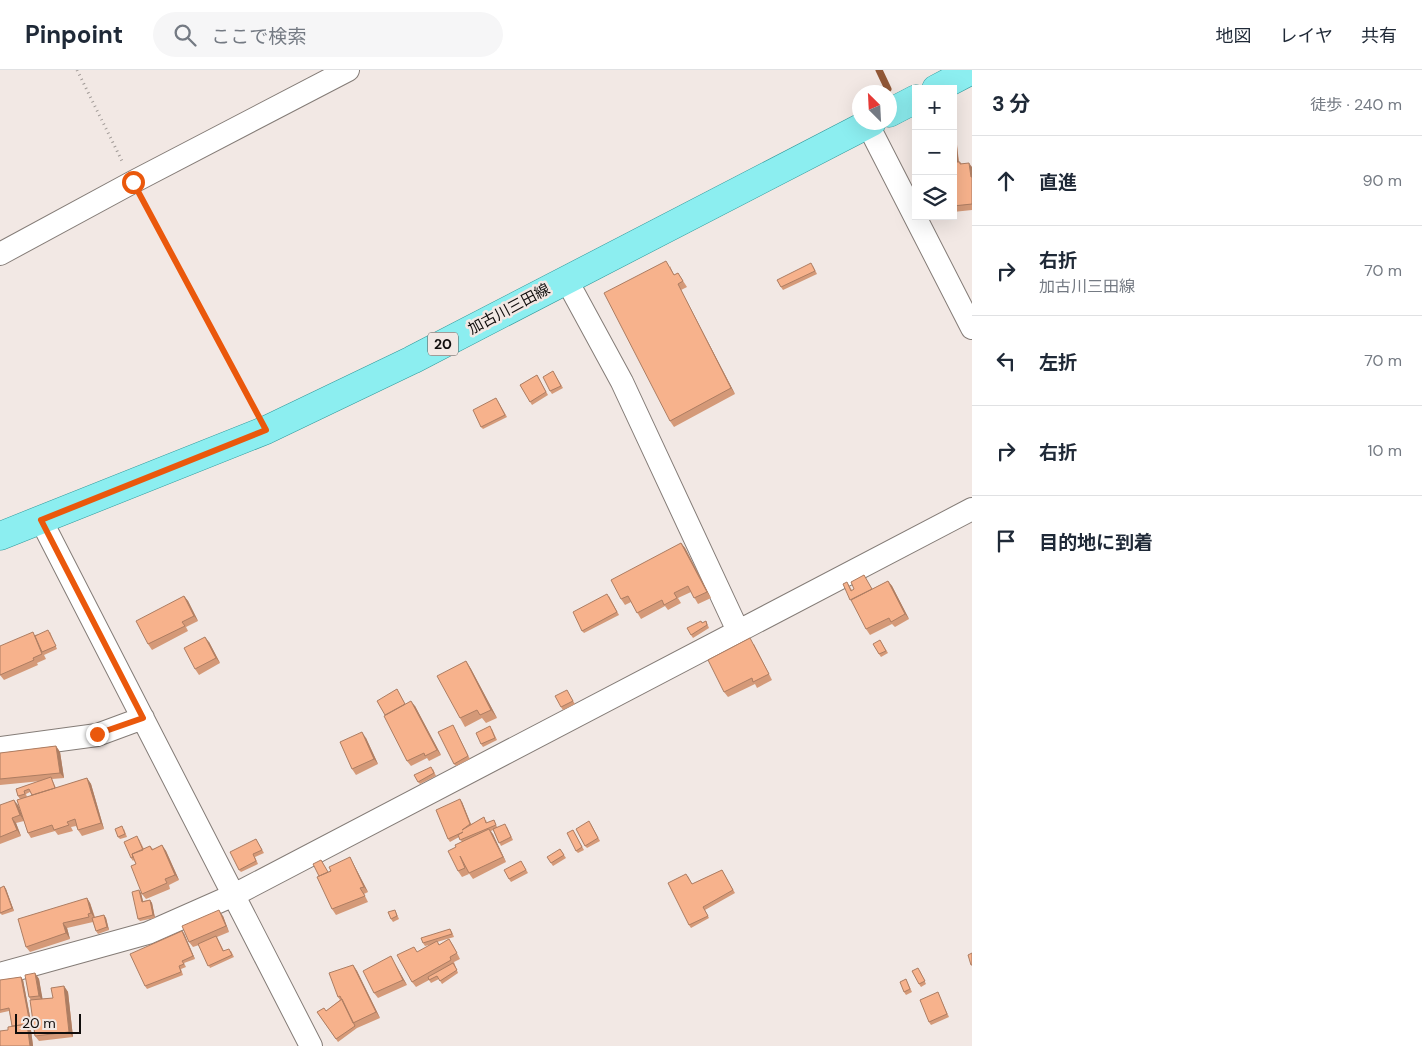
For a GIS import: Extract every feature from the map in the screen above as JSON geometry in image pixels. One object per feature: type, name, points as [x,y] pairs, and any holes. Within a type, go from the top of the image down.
[{"type":"main road","points":[[944,85],[972,70]]},
{"type":"main road","name":"加古川三田線","points":[[897,110],[912,102]]},
{"type":"main road","name":"加古川三田線","points":[[0,536],[266,430],[412,360],[857,130]]},
{"type":"street","points":[[0,254],[348,70]]},
{"type":"street","points":[[881,130],[972,328]]},
{"type":"street","points":[[566,279],[622,382],[738,632]]},
{"type":"street","points":[[0,974],[148,933],[234,895],[972,509]]},
{"type":"street","points":[[41,520],[311,1046]]},
{"type":"street","points":[[0,748],[97,734],[143,718]]},
{"type":"path","points":[[77,70],[133,182],[266,430]]},
{"type":"building","points":[[957,162],[960,162],[960,164],[969,163],[972,177],[972,204],[957,206]]},
{"type":"building","points":[[666,261],[674,275],[678,273],[683,281],[678,284],[731,388],[670,421],[604,293]]},
{"type":"building","points":[[811,263],[815,271],[781,287],[777,280]]},
{"type":"building","points":[[553,371],[561,386],[550,391],[543,377]]},
{"type":"building","points":[[537,375],[546,392],[530,402],[520,385]]},
{"type":"building","points":[[496,398],[505,415],[481,427],[473,410]]},
{"type":"building","points":[[681,543],[707,592],[694,598],[688,586],[674,593],[677,598],[664,605],[662,600],[637,613],[628,596],[621,599],[611,580]]},
{"type":"building","points":[[864,575],[872,589],[850,600],[843,584],[847,582],[851,591],[854,589],[851,582]]},
{"type":"building","points":[[888,581],[905,614],[891,622],[889,618],[866,629],[851,600]]},
{"type":"building","points":[[607,594],[617,612],[582,631],[573,612]]},
{"type":"building","points":[[184,596],[194,616],[182,622],[185,626],[148,644],[136,621]]},
{"type":"building","points":[[701,621],[702,623],[706,621],[707,625],[691,635],[687,628]]},
{"type":"building","points":[[48,630],[56,646],[42,652],[35,636]]},
{"type":"building","points":[[33,632],[42,654],[33,658],[34,660],[0,675],[0,646]]},
{"type":"building","points":[[205,637],[216,658],[195,669],[184,648]]},
{"type":"building","points":[[750,638],[769,674],[753,682],[752,678],[724,692],[708,660]]},
{"type":"building","points":[[880,640],[886,651],[879,654],[873,644]]},
{"type":"building","points":[[466,661],[491,710],[480,715],[477,710],[460,718],[437,676]]},
{"type":"building","points":[[397,689],[405,704],[385,715],[377,701]]},
{"type":"building","points":[[567,690],[573,701],[561,707],[555,696]]},
{"type":"building","points":[[411,701],[437,750],[425,756],[424,753],[407,761],[384,716]]},
{"type":"building","points":[[453,725],[468,756],[454,764],[438,732]]},
{"type":"building","points":[[490,726],[495,738],[481,744],[476,733]]},
{"type":"building","points":[[362,732],[374,759],[352,769],[340,742]]},
{"type":"building","points":[[56,746],[60,773],[0,779],[0,753]]},
{"type":"building","points":[[431,767],[434,773],[418,782],[414,775]]},
{"type":"building","points":[[51,777],[55,788],[32,795],[29,789],[24,791],[25,794],[18,796],[16,789]]},
{"type":"building","points":[[87,778],[101,823],[78,830],[75,819],[67,822],[69,825],[54,830],[52,825],[28,833],[17,800]]},
{"type":"building","points":[[460,799],[470,824],[462,830],[484,817],[486,823],[494,820],[496,825],[460,840],[458,835],[463,832],[448,839],[436,810]]},
{"type":"building","points":[[14,800],[20,815],[12,818],[17,830],[0,837],[0,805]]},
{"type":"building","points":[[589,821],[598,838],[585,846],[576,829]]},
{"type":"building","points":[[505,824],[511,837],[499,843],[493,829]]},
{"type":"building","points":[[122,826],[125,834],[118,837],[115,829]]},
{"type":"building","points":[[489,829],[503,857],[469,873],[460,856],[465,868],[458,871],[448,851],[456,847],[455,845]]},
{"type":"building","points":[[573,830],[582,847],[576,851],[567,833]]},
{"type":"building","points":[[137,836],[143,850],[132,854],[133,857],[131,858],[124,842]]},
{"type":"building","points":[[256,839],[262,850],[253,854],[256,861],[239,870],[230,852]]},
{"type":"building","points":[[162,845],[175,875],[165,879],[167,883],[142,894],[131,866],[136,864],[132,854],[150,846],[152,850]]},
{"type":"building","points":[[560,849],[564,855],[551,863],[547,857]]},
{"type":"building","points":[[350,857],[364,887],[360,888],[365,896],[332,909],[317,877],[331,871],[329,867]]},
{"type":"building","points":[[321,860],[328,872],[319,876],[313,864]]},
{"type":"building","points":[[521,861],[526,870],[509,879],[504,870]]},
{"type":"building","points":[[722,870],[733,890],[703,907],[708,916],[689,925],[668,883],[686,874],[692,884]]},
{"type":"building","points":[[4,886],[12,908],[0,913],[0,888]]},
{"type":"building","points":[[139,890],[142,902],[150,900],[153,915],[138,919],[132,892]]},
{"type":"building","points":[[87,898],[91,913],[88,914],[89,917],[63,923],[66,933],[26,947],[18,919]]},
{"type":"building","points":[[219,910],[226,926],[189,942],[182,926]]},
{"type":"building","points":[[395,910],[397,916],[391,919],[388,912]]},
{"type":"building","points":[[104,915],[107,927],[96,931],[92,918]]},
{"type":"building","points":[[450,929],[452,934],[423,943],[421,938]]},
{"type":"building","points":[[182,931],[193,956],[182,961],[184,964],[179,966],[181,972],[145,986],[130,954]]},
{"type":"building","points":[[216,936],[223,951],[229,949],[232,955],[208,966],[198,944]]},
{"type":"building","points":[[449,939],[457,953],[450,957],[451,960],[412,982],[397,955],[414,947],[417,952],[437,941],[439,945]]},
{"type":"building","points":[[972,953],[972,965],[971,965],[968,955]]},
{"type":"building","points":[[391,956],[403,980],[374,993],[363,971]]},
{"type":"building","points":[[453,963],[457,970],[440,981],[437,976],[429,980],[428,977]]},
{"type":"building","points":[[353,965],[376,1012],[353,1023],[340,996],[338,997],[329,973]]},
{"type":"building","points":[[918,968],[925,981],[919,984],[912,971]]},
{"type":"building","points":[[35,973],[39,996],[29,997],[25,975]]},
{"type":"building","points":[[21,977],[30,1024],[12,1026],[9,1008],[0,1010],[0,980]]},
{"type":"building","points":[[906,979],[910,989],[904,992],[900,982]]},
{"type":"building","points":[[64,986],[69,1032],[35,1036],[30,1000],[53,998],[51,988]]},
{"type":"building","points":[[938,992],[947,1014],[929,1022],[920,1000]]},
{"type":"building","points":[[342,999],[355,1026],[336,1039],[317,1012],[324,1008],[326,1011]]},
{"type":"building","points":[[27,1024],[30,1046],[0,1046],[0,1031],[8,1030],[8,1027]]},
{"type":"waterway","points":[[879,70],[886,85]]},
{"type":"route","points":[[97,734],[143,718],[41,520],[266,430],[133,182]]}]
